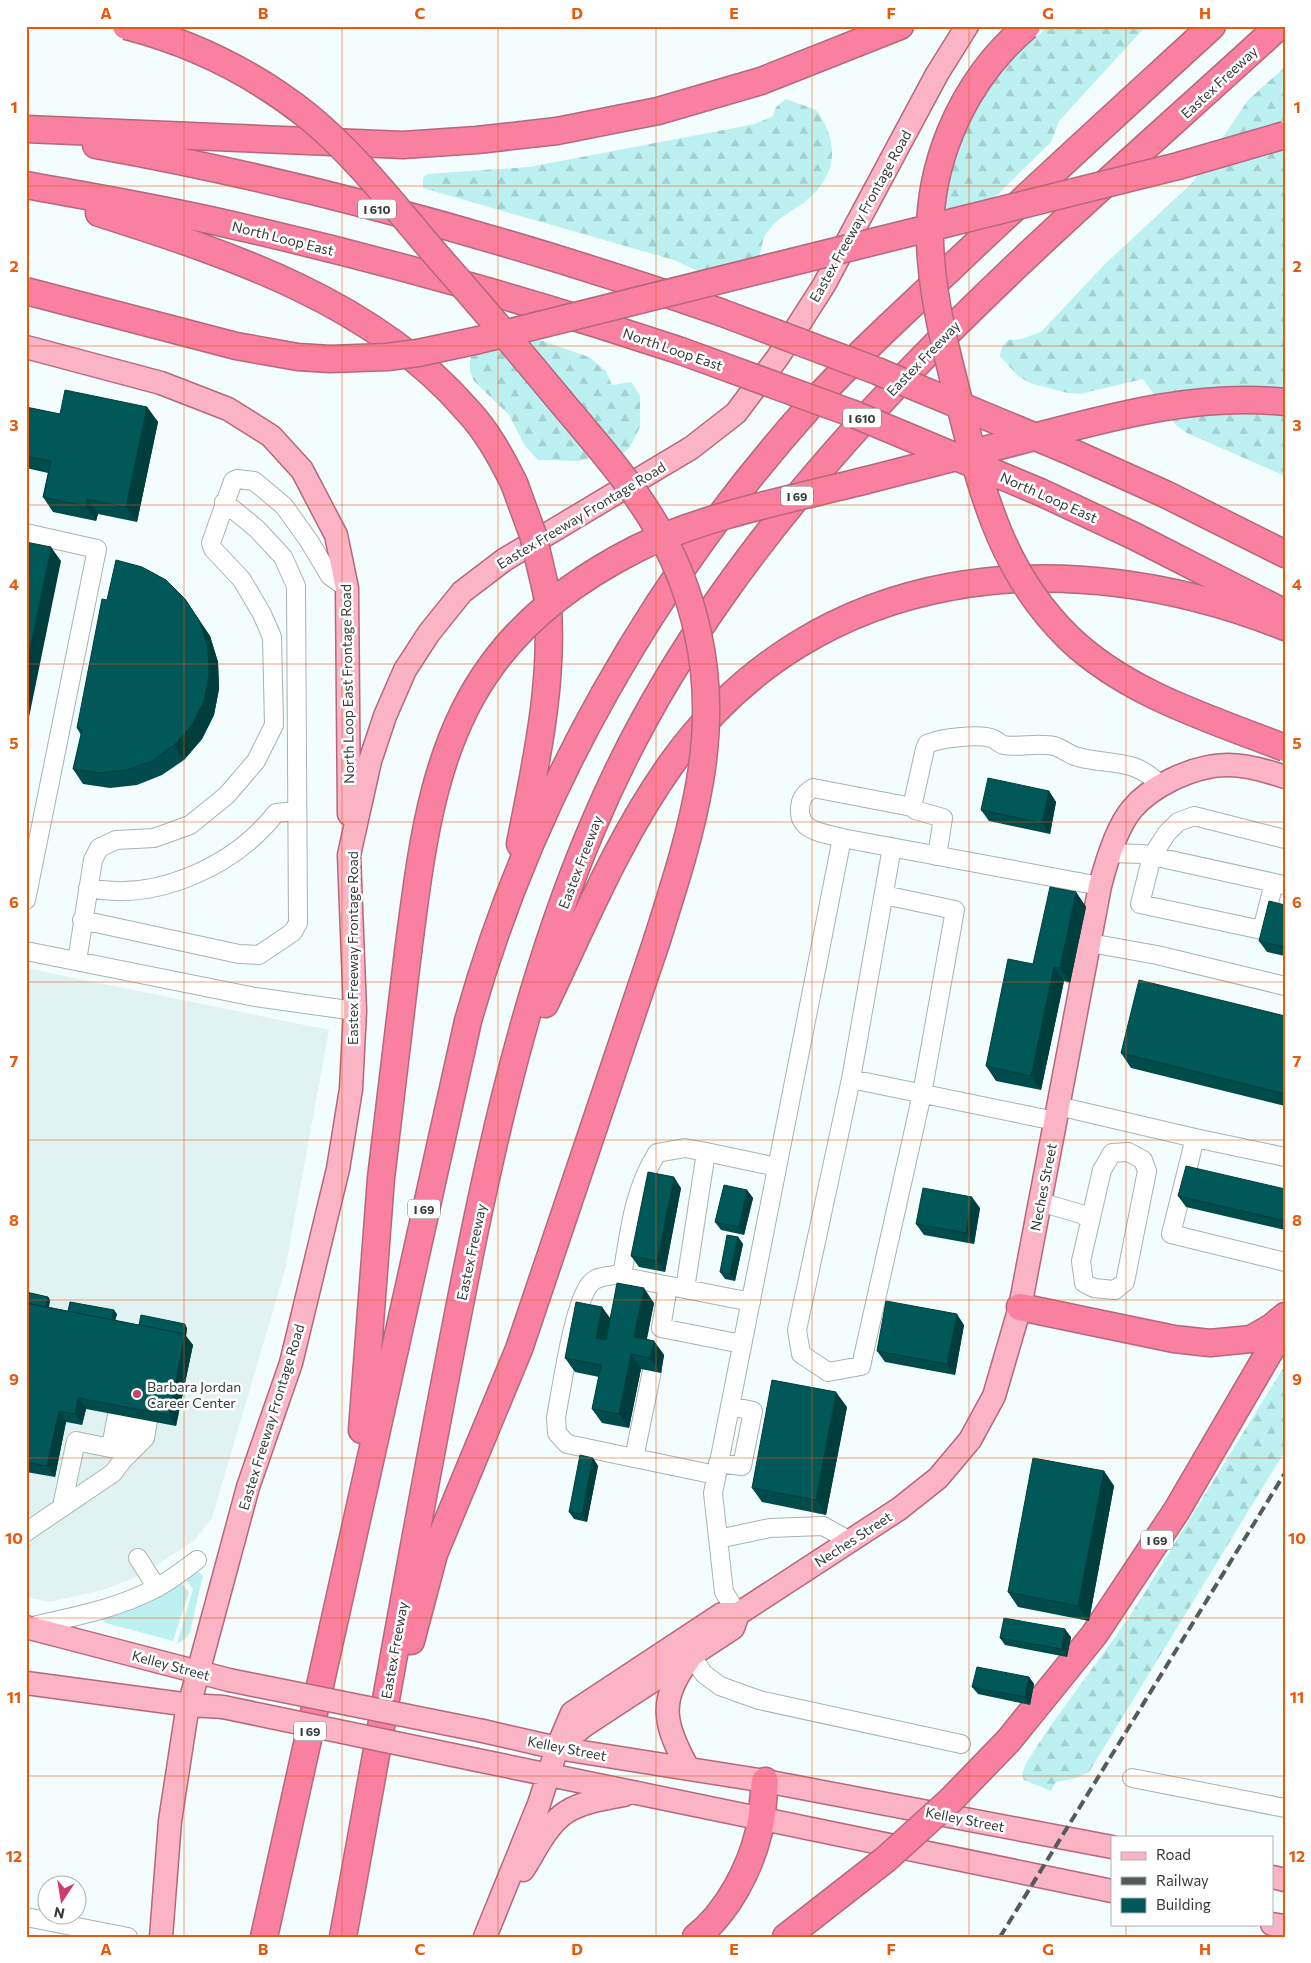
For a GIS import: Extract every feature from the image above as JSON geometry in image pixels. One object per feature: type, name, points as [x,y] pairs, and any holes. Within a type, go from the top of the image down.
[{"type":"highway","points":[[126,26],[187,46],[234,67],[284,99],[329,135],[491,317],[622,474],[659,528],[674,557],[693,611],[703,666],[707,715],[706,742],[697,800],[658,940],[519,1349],[434,1554],[370,1793]]},
{"type":"highway","points":[[26,131],[403,145],[477,140],[557,131],[658,111],[761,81],[900,26]]},
{"type":"highway","points":[[1027,26],[990,64],[968,94],[957,115],[941,158],[930,219],[932,272],[945,343],[973,456],[996,530],[1022,581],[1055,624],[1084,651],[1122,677],[1150,692],[1285,748]]},
{"type":"highway","name":"I 69","points":[[264,1937],[355,1531],[457,1061],[480,978],[509,892],[556,791],[625,658],[700,544],[759,467],[811,405],[876,339],[1212,26]]},
{"type":"highway","name":"Eastex Freeway","points":[[343,1937],[408,1573],[458,1309],[505,1097],[548,952],[594,822],[626,757],[668,680],[725,590],[792,502],[905,376],[971,310],[1280,26]]},
{"type":"highway","name":"I 610","points":[[26,131],[148,154],[294,187],[498,240],[608,273],[720,312],[877,371],[1067,450],[1165,494],[1285,554]]},
{"type":"highway","points":[[26,291],[267,353],[330,359],[360,359],[418,353],[479,340],[1178,166],[1285,135]]},
{"type":"highway","name":"North Loop East","points":[[26,185],[223,223],[384,263],[585,320],[681,351],[851,413],[1040,492],[1134,536],[1285,613]]},
{"type":"highway","points":[[26,190],[111,216],[219,254],[312,294],[363,322],[422,364],[448,389],[484,430],[514,483],[533,535],[547,595],[550,630],[547,684],[528,801],[509,892]]},
{"type":"highway","points":[[355,1531],[381,1178],[408,952],[430,809],[446,756],[464,711],[490,666],[509,644],[550,604],[591,575],[636,550],[700,524],[1102,419],[1205,402],[1243,400],[1285,402]]},
{"type":"highway","points":[[505,1097],[588,914],[651,794],[673,762],[721,705],[771,661],[807,638],[843,619],[917,593],[952,584],[1011,578],[1087,579],[1165,590],[1201,598],[1285,627]]},
{"type":"highway","points":[[1020,1307],[1174,1339],[1210,1343],[1251,1338],[1272,1327],[1285,1316]]},
{"type":"highway","name":"I 69","points":[[786,1937],[886,1860],[951,1800],[1009,1740],[1094,1635],[1177,1510],[1285,1325]]},
{"type":"highway","points":[[696,1937],[726,1904],[743,1874],[756,1843],[765,1781]]},
{"type":"main road","name":"Eastex Freeway Frontage Road","points":[[161,1937],[170,1821],[190,1705],[200,1673],[238,1521],[291,1363],[338,1169],[350,1089],[355,1010],[349,856],[370,761],[385,716],[405,670],[429,632],[462,592],[504,560],[691,448],[736,413],[778,357],[824,285],[937,74],[968,26]]},
{"type":"main road","name":"North Loop East Frontage Road","points":[[26,347],[161,383],[228,408],[271,436],[302,470],[336,535],[347,588],[349,856]]},
{"type":"main road","name":"Neches Street","points":[[557,1748],[572,1713],[722,1614],[738,1614],[898,1510],[938,1478],[970,1440],[994,1396],[1020,1307],[1100,886],[1109,853],[1132,810],[1161,786],[1205,766],[1231,765],[1260,768],[1285,777]]},
{"type":"main road","name":"Neches Street","points":[[557,1748],[593,1719],[692,1657],[734,1628],[738,1614]]},
{"type":"main road","name":"Kelley Street","points":[[27,1627],[229,1680],[557,1748],[765,1781],[1111,1847]]},
{"type":"main road","points":[[688,1768],[674,1743],[668,1725],[667,1709],[670,1690],[692,1657]]},
{"type":"main road","points":[[26,1683],[190,1705],[223,1707],[1111,1891]]},
{"type":"main road","points":[[484,1937],[496,1911],[557,1748]]},
{"type":"main road","points":[[496,1911],[550,1828],[561,1816],[597,1801],[634,1793]]},
{"type":"street","points":[[76,961],[93,860],[99,848],[116,840],[154,838],[190,825],[228,795],[256,761],[274,725],[272,638],[262,614],[242,580],[213,549],[211,543],[233,481],[237,479],[254,481],[288,512],[330,576],[347,588]]},
{"type":"street","points":[[82,920],[239,954],[259,955],[293,932],[298,923],[296,724],[298,630],[296,586],[283,557],[257,529],[224,502]]},
{"type":"street","points":[[26,533],[98,549],[26,900]]},
{"type":"street","points":[[272,638],[298,630]]},
{"type":"street","points":[[274,725],[296,724]]},
{"type":"street","points":[[912,806],[927,744],[962,737],[992,738],[1006,745],[1048,744],[1057,746],[1076,757],[1112,764],[1126,763],[1150,774],[1161,786]]},
{"type":"street","points":[[937,856],[943,818],[915,810],[912,806],[813,788],[800,800],[800,819],[805,826],[842,838],[937,856],[1100,886]]},
{"type":"street","points":[[88,888],[130,890],[163,885],[187,878],[228,857],[264,829],[276,813],[296,811]]},
{"type":"street","points":[[1109,853],[1152,856],[1279,884],[1262,930],[1140,904],[1152,856],[1167,833],[1178,822],[1194,816],[1285,840]]},
{"type":"street","points":[[738,1614],[724,1592],[713,1493],[842,838]]},
{"type":"street","points":[[884,895],[955,910],[922,1094],[861,1366],[828,1372],[802,1354],[797,1330],[851,1079],[892,847]]},
{"type":"street","points":[[1090,942],[1157,955],[1285,986]]},
{"type":"street","points":[[26,951],[256,997],[355,1010]]},
{"type":"street","points":[[851,1079],[922,1094],[1057,1113],[1195,1138],[1285,1157]]},
{"type":"street","points":[[1195,1138],[1171,1234],[1285,1262]]},
{"type":"street","points":[[622,1277],[632,1214],[645,1172],[657,1153],[685,1148],[777,1167]]},
{"type":"street","points":[[706,1152],[676,1288],[659,1336],[742,1344]]},
{"type":"street","points":[[1128,1152],[1143,1160],[1147,1171],[1125,1282],[1115,1290],[1094,1288],[1084,1283],[1081,1261],[1090,1220],[1102,1170],[1112,1153],[1128,1152]]},
{"type":"street","points":[[1040,1202],[1081,1214],[1090,1220]]},
{"type":"street","points":[[730,1406],[753,1411],[742,1466],[717,1469],[634,1458],[567,1444],[557,1433],[556,1417],[579,1303],[590,1284],[598,1278],[614,1275],[750,1302]]},
{"type":"street","points":[[634,1458],[652,1371]]},
{"type":"street","points":[[26,1532],[113,1473],[119,1453],[132,1418],[145,1438],[119,1453],[76,1441],[62,1506]]},
{"type":"street","points":[[718,1539],[770,1528],[823,1526],[850,1541]]},
{"type":"street","points":[[138,1558],[157,1588]]},
{"type":"street","points":[[27,1627],[115,1605],[157,1588],[197,1560]]},
{"type":"street","points":[[692,1657],[704,1674],[720,1686],[759,1700],[961,1744]]},
{"type":"street","points":[[1132,1778],[1285,1808]]},
{"type":"street","points":[[26,1917],[128,1937]]},
{"type":"shaded area","name":"Barbara Jordan Career Center","points":[[26,968],[329,1030],[285,1270],[212,1518],[194,1541],[139,1576],[103,1590],[49,1602],[26,1597]]},
{"type":"green space","points":[[1049,26],[1146,26],[1059,121],[1051,142],[997,195],[946,240],[947,194],[951,172],[966,129],[988,89],[1002,71]]},
{"type":"green space","points":[[1285,67],[1285,476],[1187,433],[1176,425],[1143,379],[1080,394],[1068,393],[1030,383],[1018,376],[1000,356],[1002,347],[1008,340],[1021,339],[1041,332],[1104,265],[1192,183],[1248,100]]},
{"type":"green space","points":[[786,99],[816,110],[828,132],[832,156],[826,178],[819,188],[804,202],[776,222],[767,232],[758,261],[702,273],[674,260],[423,188],[423,178],[427,174],[529,167],[755,124],[773,116],[776,107]]},
{"type":"green space","points":[[528,336],[589,357],[606,371],[612,385],[631,382],[640,395],[640,427],[630,447],[621,455],[594,457],[579,461],[538,460],[525,446],[509,415],[474,381],[470,372],[470,360],[473,352]]},
{"type":"green space","points":[[1285,1365],[1285,1451],[1089,1772],[1076,1778],[1056,1782],[1051,1791],[1024,1780],[1022,1775],[1026,1763],[1128,1619]]},
{"type":"green space","points":[[198,1572],[203,1575],[190,1632],[186,1638],[177,1644],[193,1589],[186,1580]]},
{"type":"green space","points":[[181,1583],[189,1592],[173,1641],[106,1623],[101,1619],[149,1602]]},
{"type":"building","points":[[65,390],[147,407],[126,507],[87,499],[86,506],[43,497],[51,461],[26,456],[26,407],[60,414]]},
{"type":"building","points":[[26,542],[51,547],[26,667]]},
{"type":"building","points":[[116,560],[142,567],[166,580],[185,599],[200,622],[208,648],[209,674],[204,701],[192,725],[174,745],[152,761],[127,770],[100,773],[73,769],[82,730],[77,728],[102,599],[107,600]]},
{"type":"building","points":[[988,778],[1049,791],[1042,823],[981,810]]},
{"type":"building","points":[[1050,887],[1076,892],[1060,968],[1054,967],[1031,1076],[986,1066],[1008,959],[1033,964]]},
{"type":"building","points":[[1269,901],[1285,905],[1285,947],[1259,941]]},
{"type":"building","points":[[1139,980],[1285,1016],[1285,1094],[1121,1053]]},
{"type":"building","points":[[1186,1166],[1285,1189],[1285,1221],[1178,1196]]},
{"type":"building","points":[[648,1172],[674,1177],[657,1261],[631,1256]]},
{"type":"building","points":[[724,1185],[747,1190],[739,1227],[715,1222]]},
{"type":"building","points":[[923,1188],[972,1197],[966,1233],[916,1224]]},
{"type":"building","points":[[727,1235],[738,1237],[730,1274],[720,1272]]},
{"type":"building","points":[[617,1283],[644,1288],[634,1337],[654,1341],[650,1358],[631,1354],[619,1414],[592,1409],[601,1365],[565,1358],[576,1302],[602,1307],[596,1338],[606,1340]]},
{"type":"building","points":[[26,1292],[48,1297],[46,1307],[26,1303]]},
{"type":"building","points":[[886,1301],[957,1314],[947,1364],[877,1351]]},
{"type":"building","points":[[70,1302],[114,1310],[112,1320],[68,1311]]},
{"type":"building","points":[[26,1303],[185,1334],[169,1415],[78,1398],[75,1414],[59,1411],[47,1466],[26,1462]]},
{"type":"building","points":[[141,1315],[185,1324],[183,1334],[139,1325]]},
{"type":"building","points":[[772,1380],[836,1392],[816,1500],[752,1488]]},
{"type":"building","points":[[580,1455],[593,1458],[582,1514],[569,1512]]},
{"type":"building","points":[[1033,1458],[1104,1471],[1078,1606],[1008,1592]]},
{"type":"building","points":[[1004,1618],[1065,1629],[1062,1649],[1000,1638]]},
{"type":"building","points":[[977,1667],[1029,1677],[1025,1697],[972,1687]]},
{"type":"railway","points":[[1000,1937],[1285,1473]]},
{"type":"place","name":"Barbara Jordan Career Center","points":[[137,1394]]}]
